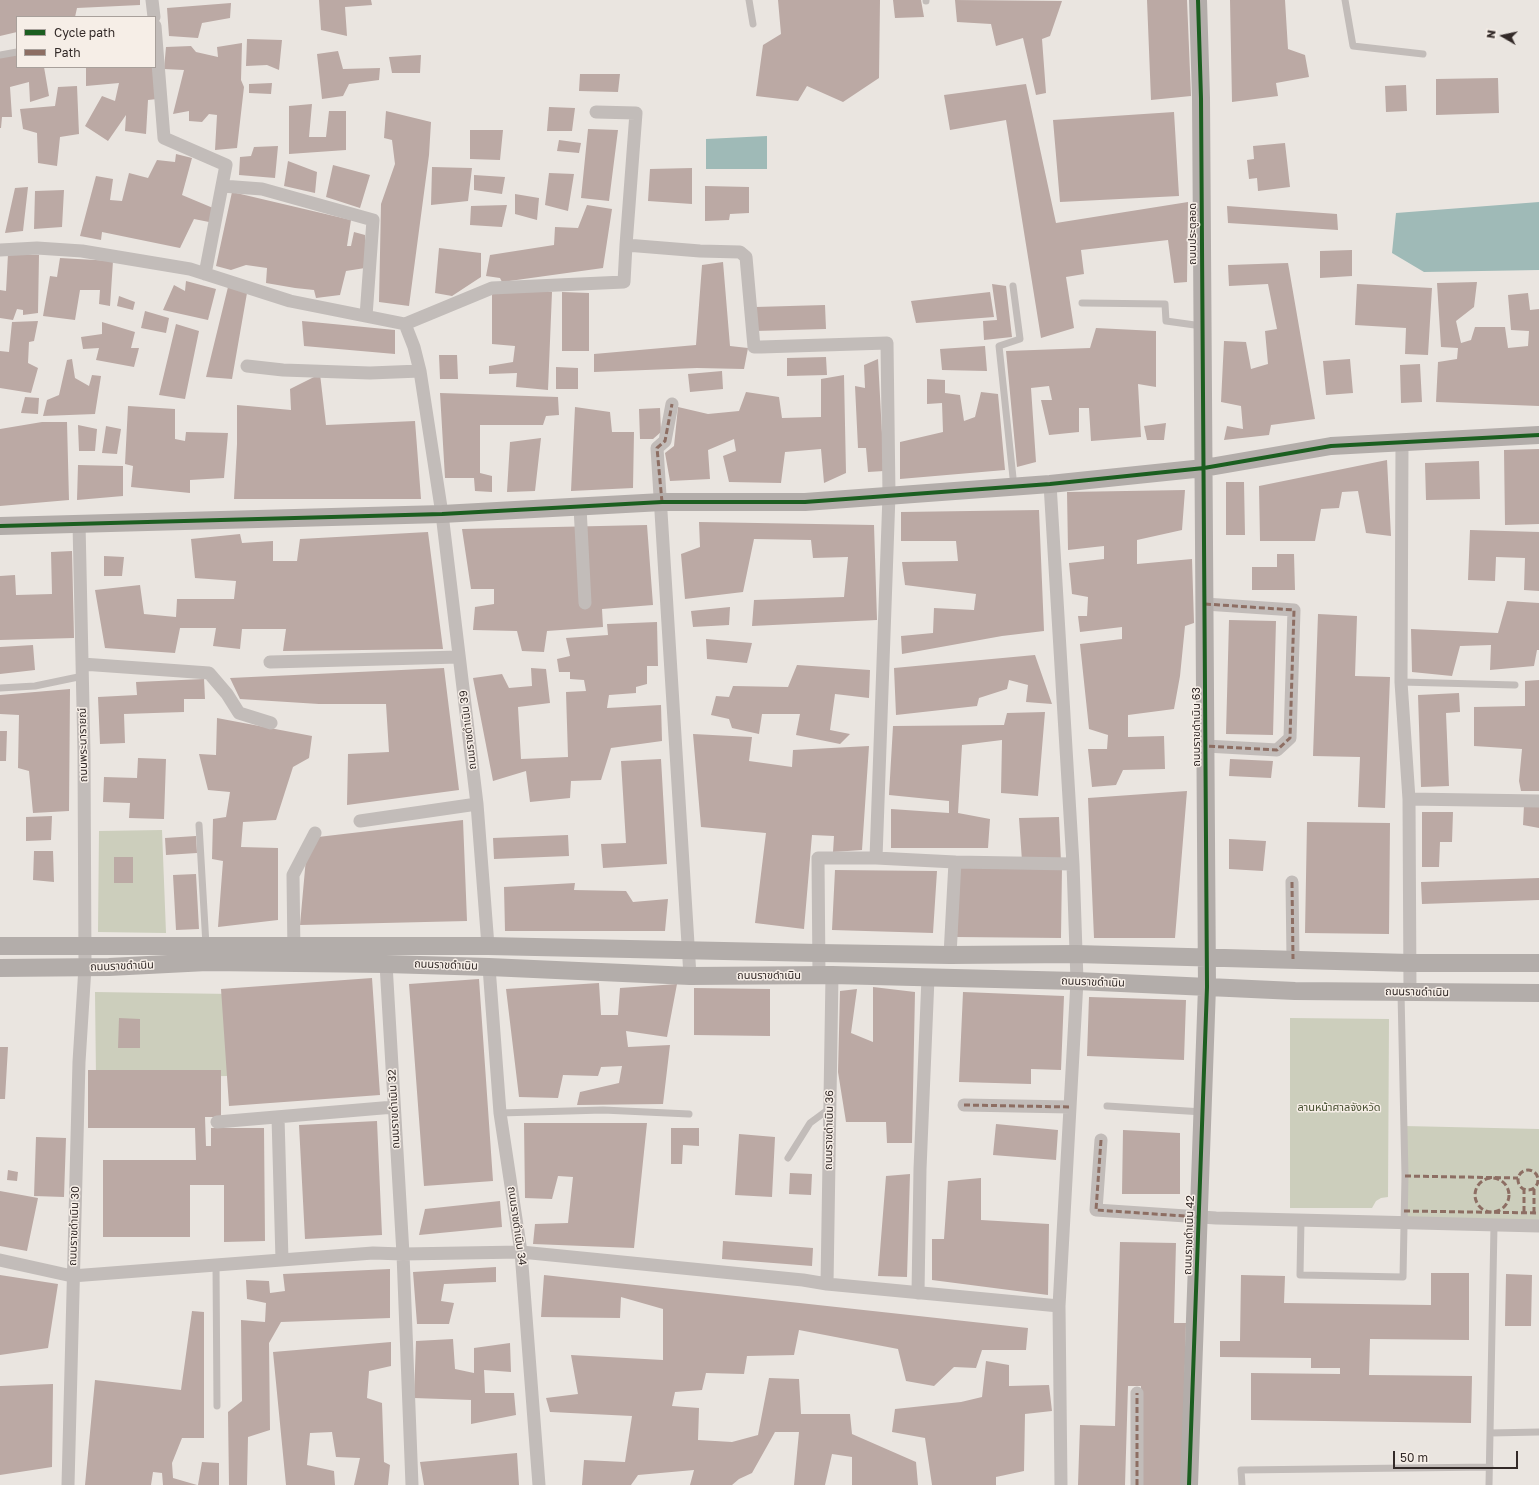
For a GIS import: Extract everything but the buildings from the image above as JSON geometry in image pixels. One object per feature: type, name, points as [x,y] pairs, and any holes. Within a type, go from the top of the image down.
[{"type":"street","points":[[152,0],[154,16]]},
{"type":"street","name":"ถนนประตูลอด","points":[[1198,0],[1201,98],[1204,468]]},
{"type":"street","points":[[156,39],[164,138],[226,164],[204,274]]},
{"type":"street","points":[[0,250],[37,248],[82,250],[190,269],[290,301],[405,324],[492,288],[624,282],[636,113],[596,112]]},
{"type":"street","points":[[222,186],[262,189],[373,220],[366,316]]},
{"type":"street","points":[[626,245],[700,251],[740,252],[746,257],[754,346],[762,348],[887,343],[889,495],[876,858],[955,862],[1073,864]]},
{"type":"street","name":"ถนนราชดำเนิน 39","points":[[405,324],[414,348],[420,371],[442,514],[476,804],[488,946]]},
{"type":"street","points":[[247,366],[283,370],[370,373],[420,371]]},
{"type":"street","points":[[672,404],[665,441],[657,448],[662,502],[690,976]]},
{"type":"street","points":[[0,526],[442,514],[662,502],[805,502],[1050,484],[1204,468],[1331,446],[1539,435]]},
{"type":"street","points":[[1402,442],[1402,682],[1408,799],[1410,963],[1406,992]]},
{"type":"street","name":"ถนนราขดำเนิน 63","points":[[1204,468],[1207,986]]},
{"type":"street","points":[[1050,484],[1073,864],[1077,981],[1059,1306],[1061,1485]]},
{"type":"street","points":[[580,507],[585,603]]},
{"type":"street","name":"ถนนพระนารายณ์","points":[[79,524],[85,967]]},
{"type":"street","points":[[1205,604],[1294,610],[1290,738],[1277,750],[1206,746]]},
{"type":"street","points":[[270,662],[459,657]]},
{"type":"street","points":[[82,670],[209,673],[227,694],[239,713],[271,723]]},
{"type":"street","points":[[1408,799],[1539,801]]},
{"type":"street","points":[[360,821],[476,804]]},
{"type":"street","points":[[294,954],[293,875],[316,833]]},
{"type":"street","name":"ถนนราขดำเนิน 36","points":[[827,1284],[829,1109],[825,976],[818,953],[818,858],[876,858]]},
{"type":"street","points":[[950,955],[955,862]]},
{"type":"street","points":[[1292,882],[1293,959]]},
{"type":"street","name":"ถนนราขดำเนิน","points":[[0,946],[85,946],[207,953],[294,954],[488,946],[950,955],[1076,954],[1410,963],[1539,963]]},
{"type":"street","points":[[488,946],[489,967]]},
{"type":"street","name":"ถนนราขดำเนิน","points":[[0,968],[109,967],[207,953]]},
{"type":"street","name":"ถนนราขดำเนิน","points":[[294,954],[386,964],[690,976],[825,976],[1077,981],[1295,991],[1539,993]]},
{"type":"street","name":"ถนนราขดำเนิน 32","points":[[386,964],[403,1254],[412,1485]]},
{"type":"street","name":"ถนนราขดำเนิน 30","points":[[68,1485],[78,1062],[85,967]]},
{"type":"street","name":"ถนนราชดำเนิน 34","points":[[489,967],[500,1113],[521,1252],[539,1485]]},
{"type":"street","points":[[918,1293],[920,1169],[928,978]]},
{"type":"street","name":"ถนนราขดำเนิน 42","points":[[1189,1485],[1207,986]]},
{"type":"street","points":[[964,1104],[1070,1107]]},
{"type":"street","points":[[217,1122],[394,1107]]},
{"type":"street","points":[[278,1117],[282,1260]]},
{"type":"street","points":[[1101,1140],[1096,1210],[1199,1217],[1539,1226]]},
{"type":"street","points":[[0,1260],[72,1276],[373,1253],[403,1254],[521,1252],[804,1280],[827,1284],[1059,1306]]},
{"type":"street","points":[[1137,1393],[1137,1485]]},
{"type":"lane","points":[[749,0],[753,24]]},
{"type":"lane","points":[[1345,0],[1353,46],[1423,54]]},
{"type":"lane","points":[[0,55],[16,52]]},
{"type":"lane","points":[[1013,286],[1020,339],[999,346],[1014,487]]},
{"type":"lane","points":[[1082,303],[1165,304],[1166,321],[1203,326]]},
{"type":"lane","points":[[0,688],[35,686],[82,670]]},
{"type":"lane","points":[[1402,682],[1515,685]]},
{"type":"lane","points":[[199,825],[207,953]]},
{"type":"lane","points":[[1301,1220],[1300,1275],[1403,1277],[1406,992]]},
{"type":"lane","points":[[1106,1106],[1203,1112]]},
{"type":"lane","points":[[788,1158],[810,1123],[829,1109]]},
{"type":"lane","points":[[500,1113],[603,1110],[688,1114]]},
{"type":"lane","points":[[1489,1485],[1494,1226]]},
{"type":"lane","points":[[216,1265],[218,1406]]},
{"type":"lane","points":[[1490,1433],[1539,1432]]},
{"type":"lane","points":[[1242,1485],[1241,1470],[1490,1467]]},
{"type":"green space","points":[[162,830],[166,933],[98,932],[99,831]]},
{"type":"green space","points":[[95,992],[232,994],[232,1076],[96,1077]]},
{"type":"green space","name":"ลานหน้าศาลจังหวัด","points":[[1290,1018],[1389,1019],[1388,1197],[1381,1198],[1376,1201],[1372,1208],[1290,1208]]},
{"type":"green space","points":[[1404,1126],[1539,1129],[1539,1226],[1404,1223]]},
{"type":"water","points":[[767,136],[767,169],[706,169],[706,139]]},
{"type":"water","points":[[1539,202],[1539,270],[1424,272],[1392,253],[1396,213]]},
{"type":"marked path","points":[[662,502],[657,448],[665,441],[672,404]]},
{"type":"marked path","points":[[1205,604],[1294,610],[1290,738],[1277,750],[1206,746]]},
{"type":"marked path","points":[[1292,882],[1293,959]]},
{"type":"marked path","points":[[964,1105],[1070,1107]]},
{"type":"marked path","points":[[1101,1140],[1096,1210],[1199,1217]]},
{"type":"marked path","points":[[1528,1170],[1535,1173],[1538,1180],[1535,1187],[1528,1190],[1521,1187],[1518,1180],[1521,1173],[1528,1170]]},
{"type":"marked path","points":[[1405,1176],[1518,1178]]},
{"type":"marked path","points":[[1489,1178],[1495,1178],[1504,1183],[1508,1189],[1509,1195],[1508,1201],[1504,1207],[1495,1212],[1489,1212],[1480,1207],[1475,1198],[1475,1192],[1480,1183],[1489,1178]]},
{"type":"marked path","points":[[1534,1188],[1534,1213]]},
{"type":"marked path","points":[[1524,1189],[1524,1212]]},
{"type":"marked path","points":[[1404,1211],[1539,1213]]},
{"type":"marked path","points":[[1137,1393],[1137,1485]]},
{"type":"cycle path","points":[[1189,1485],[1207,987],[1201,98],[1198,0]]},
{"type":"cycle path","points":[[0,526],[442,514],[662,502],[805,502],[1050,484],[1204,468],[1331,446],[1539,435]]}]
